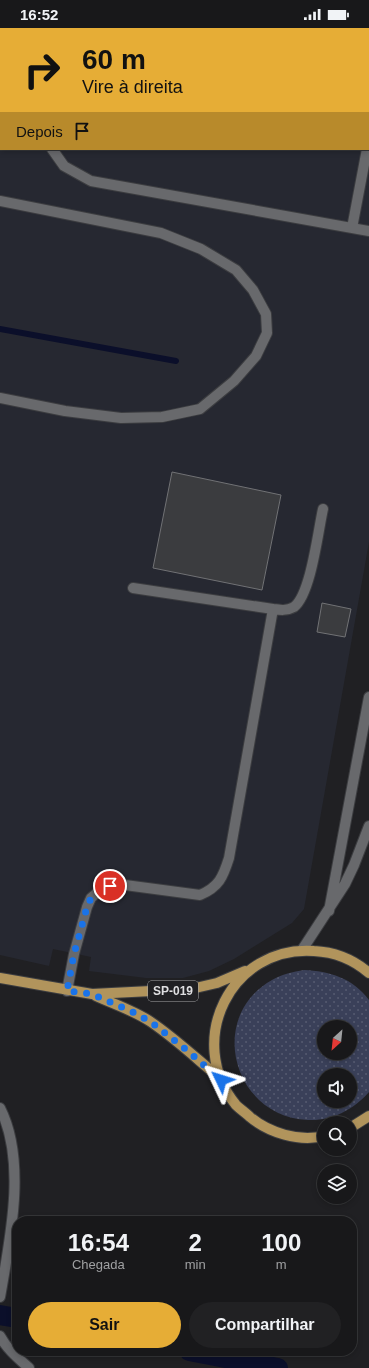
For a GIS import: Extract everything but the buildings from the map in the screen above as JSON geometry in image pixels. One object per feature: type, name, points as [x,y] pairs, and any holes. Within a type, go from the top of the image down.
[{"type":"main road","name":"SP-019","points":[[0,978],[67,991],[92,994],[191,989],[217,983],[250,969],[275,956],[302,950],[324,952],[344,957],[364,968],[369,973]]},
{"type":"main road","name":"SP-019","points":[[250,969],[233,986],[221,1008],[214,1031],[214,1056],[221,1080],[236,1105],[259,1124],[287,1136],[317,1138]]},
{"type":"main road","name":"SP-019","points":[[92,994],[135,1013],[151,1022],[221,1080]]},
{"type":"main road","points":[[357,1124],[369,1116]]},
{"type":"street","points":[[53,150],[64,166],[91,181],[369,231]]},
{"type":"street","points":[[352,228],[367,150]]},
{"type":"street","points":[[0,201],[161,233],[201,249],[236,270],[254,290],[266,314],[267,334],[256,356],[234,381],[200,409],[162,417],[121,418],[65,411],[0,398]]},
{"type":"street","points":[[133,588],[272,609],[282,610],[294,607],[301,600],[306,588],[323,509]]},
{"type":"street","points":[[67,991],[74,954],[87,907],[91,898],[98,892],[110,886],[125,885],[200,895],[209,891],[224,875],[229,858],[272,609]]},
{"type":"street","points":[[329,911],[369,697]]},
{"type":"street","points":[[302,950],[329,911],[345,884],[369,826]]},
{"type":"street","points":[[0,1108],[5,1117],[12,1145],[14,1179],[12,1216]]},
{"type":"street","points":[[1,1292],[12,1218]]},
{"type":"street","points":[[0,1336],[4,1344],[12,1353]]},
{"type":"street","points":[[14,1356],[29,1368]]},
{"type":"shaded area","points":[[0,150],[369,150],[369,542],[304,909],[292,923],[234,959],[209,971],[183,978],[146,978],[89,971],[91,957],[53,949],[49,966],[0,955]]},
{"type":"shaded area","points":[[304,970],[331,974],[356,986],[369,1000],[369,1092],[357,1103],[357,1068],[317,1068],[317,1108],[350,1108],[334,1116],[317,1116],[317,1120],[308,1120],[282,1115],[261,1102],[246,1084],[237,1063],[235,1040],[239,1017],[252,997],[272,980]]},
{"type":"waterway","points":[[0,329],[176,361]]},
{"type":"waterway","points":[[0,1315],[12,1317]]},
{"type":"waterway","points":[[215,1356],[278,1368]]},
{"type":"route","points":[[110,886],[98,892],[91,898],[87,907],[74,954],[67,991],[92,994],[135,1013],[151,1022],[221,1080]]}]
